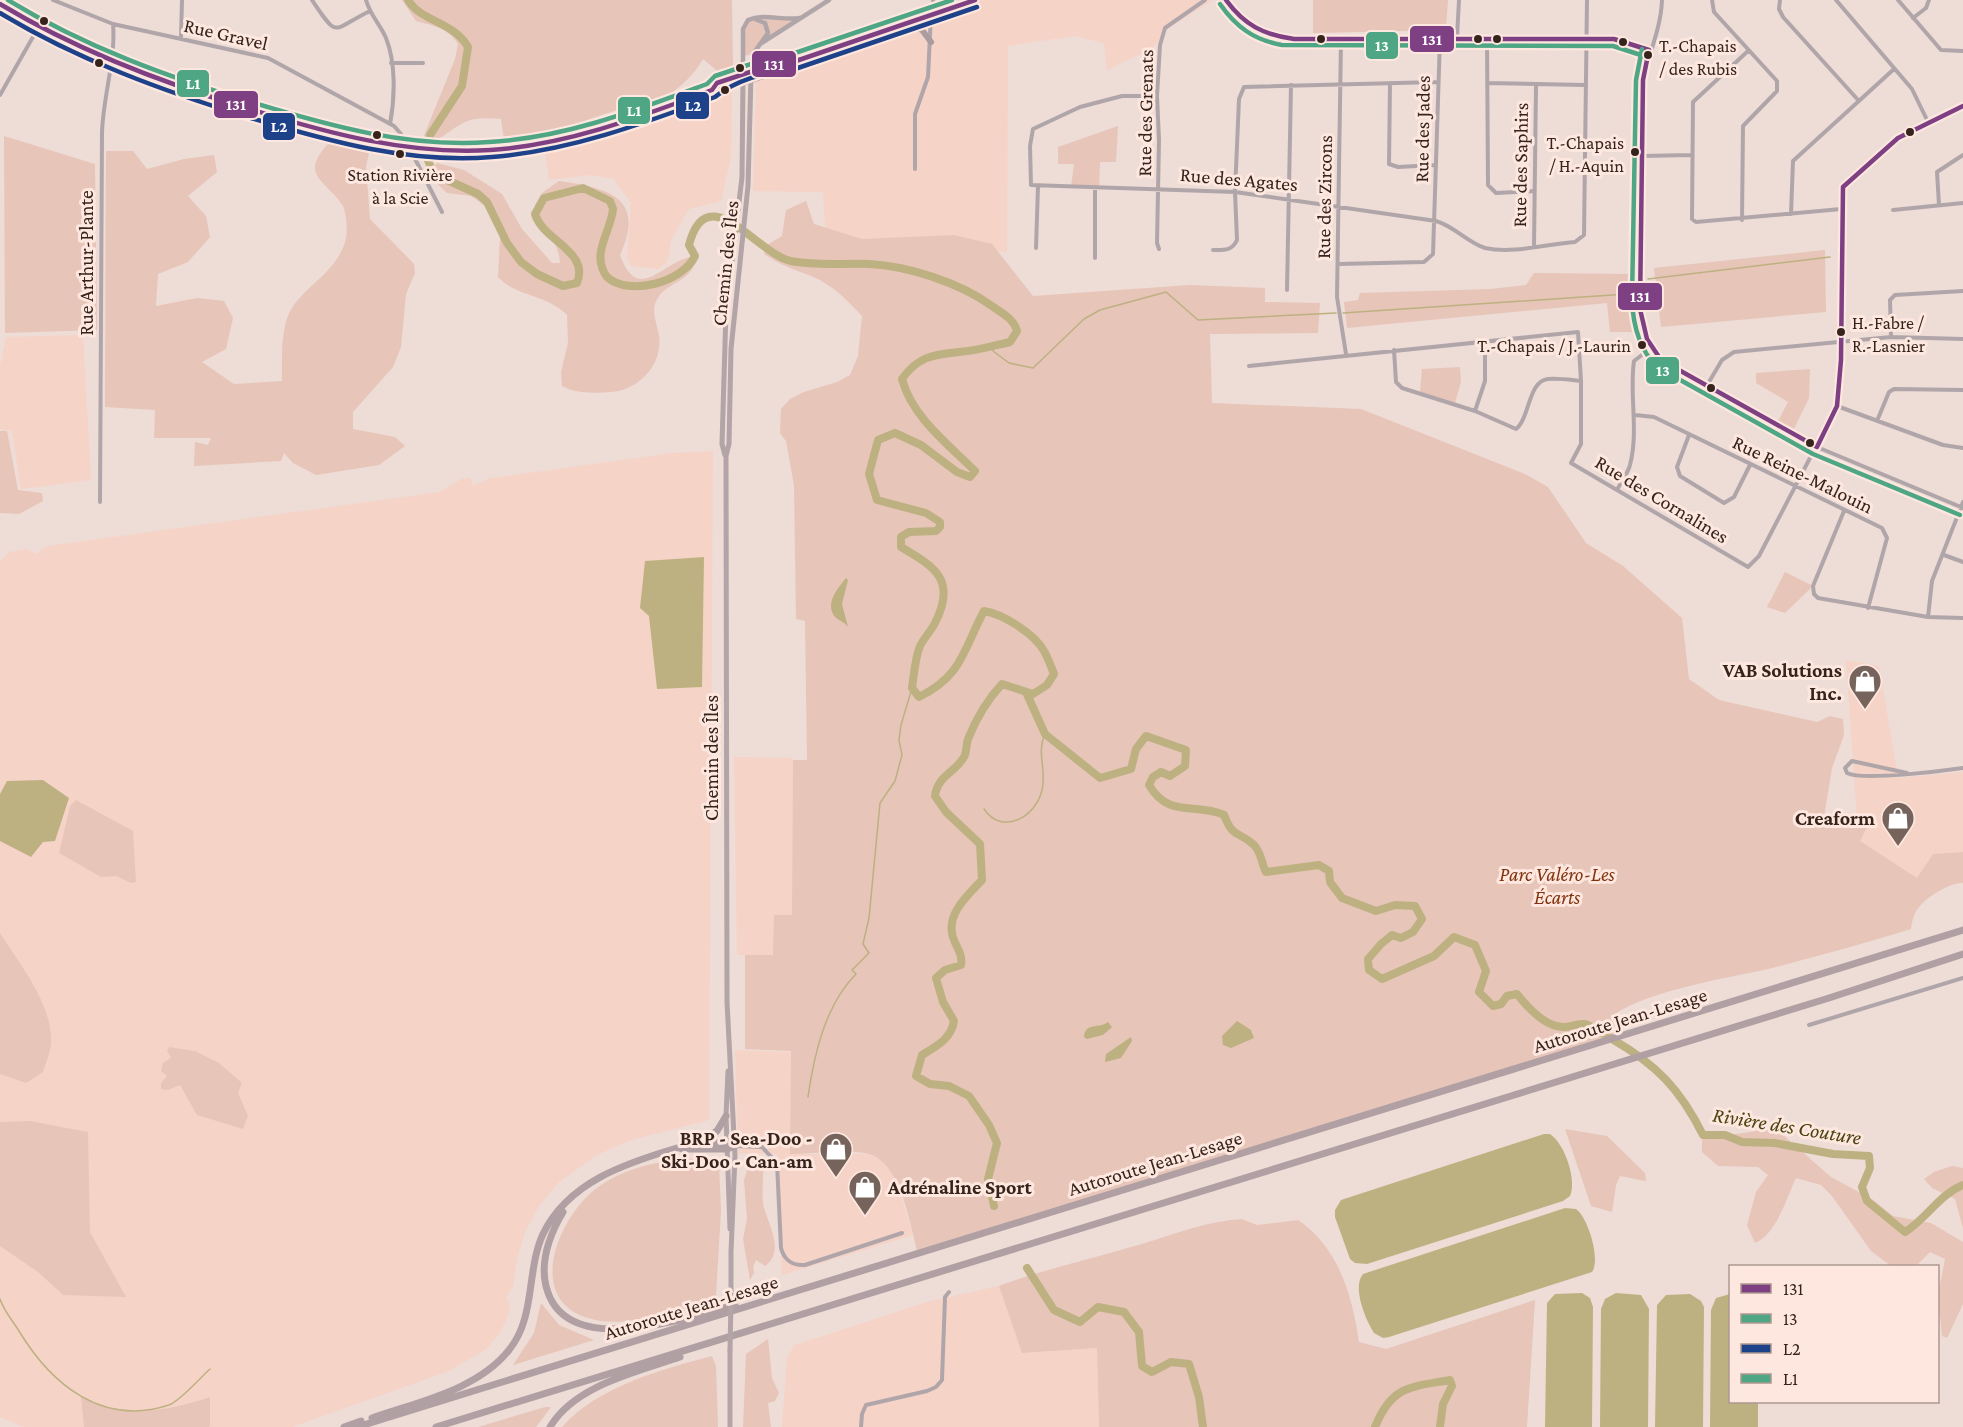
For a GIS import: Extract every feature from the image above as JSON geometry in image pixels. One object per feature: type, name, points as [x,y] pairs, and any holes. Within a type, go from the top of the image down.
[{"type":"highway","name":"Autoroute Jean-Lesage","points":[[357,1427],[1963,930]]},
{"type":"highway","name":"Autoroute Jean-Lesage","points":[[436,1427],[1963,954]]},
{"type":"highway","points":[[699,1143],[717,1131],[726,1116]]},
{"type":"highway","points":[[344,1427],[456,1388],[500,1360],[520,1334],[526,1313],[536,1252],[544,1232],[584,1187],[610,1171],[655,1153],[699,1143],[730,1146]]},
{"type":"highway","points":[[676,1148],[730,1146]]},
{"type":"highway","points":[[568,1203],[548,1245],[544,1280],[548,1295],[555,1306],[573,1321],[594,1328],[629,1329],[778,1296]]},
{"type":"highway","points":[[550,1427],[562,1413],[593,1390],[711,1346],[724,1338]]},
{"type":"main road","points":[[0,4],[38,28],[111,63],[269,116],[347,137],[400,146],[440,150],[488,150],[562,139],[608,128],[712,90],[782,70],[790,63],[975,0]]},
{"type":"main road","points":[[905,24],[922,30],[931,42]]},
{"type":"main road","points":[[712,90],[717,83],[743,74],[780,62],[790,63]]},
{"type":"main road","name":"Chemin des Îles","points":[[738,239],[744,220],[751,145],[751,72]]},
{"type":"main road","name":"Chemin des Îles","points":[[730,1146],[726,1116],[729,1060],[726,922],[726,456],[729,444],[731,349],[742,177],[743,74]]},
{"type":"main road","name":"Chemin des Îles","points":[[729,1060],[733,1087],[730,1146],[730,1427]]},
{"type":"street","name":"Rue Gravel","points":[[53,0],[113,24],[268,58],[390,124]]},
{"type":"street","points":[[181,38],[182,0]]},
{"type":"street","points":[[312,0],[330,26],[335,29],[342,28],[370,11]]},
{"type":"street","points":[[366,0],[387,40],[393,101],[390,124],[400,131],[400,146]]},
{"type":"street","points":[[760,44],[829,0]]},
{"type":"street","points":[[915,169],[915,114],[928,77],[933,0]]},
{"type":"street","name":"Rue des Grenats","points":[[1159,249],[1157,243],[1157,96],[1160,45],[1165,28],[1205,0]]},
{"type":"street","points":[[1226,0],[1249,26],[1270,37],[1614,39],[1649,50]]},
{"type":"street","points":[[1457,39],[1459,0]]},
{"type":"street","points":[[1487,83],[1536,86],[1584,85],[1587,0]]},
{"type":"street","points":[[1662,0],[1661,19],[1649,50],[1643,80],[1640,323],[1651,348],[1661,360],[1706,387],[1817,447],[1962,506],[1932,581],[1928,617]]},
{"type":"street","points":[[1712,0],[1714,12],[1777,81],[1778,86],[1777,91],[1743,126],[1742,220]]},
{"type":"street","points":[[1780,0],[1779,9],[1783,17],[1859,101]]},
{"type":"street","points":[[1836,0],[1912,89],[1928,122]]},
{"type":"street","points":[[1898,0],[1941,50],[1963,51]]},
{"type":"street","points":[[1913,18],[1926,8],[1929,0]]},
{"type":"street","points":[[752,18],[800,18]]},
{"type":"street","points":[[751,72],[752,57],[769,29],[765,22],[752,18]]},
{"type":"street","points":[[743,74],[743,29],[752,18]]},
{"type":"street","name":"Rue Arthur-Plante","points":[[100,502],[102,105],[111,63],[113,24]]},
{"type":"street","points":[[0,95],[38,28]]},
{"type":"street","name":"Rue des Jades","points":[[1338,264],[1424,262],[1433,254],[1436,221],[1435,165],[1440,38]]},
{"type":"street","name":"Rue des Zircons","points":[[1341,39],[1337,297],[1346,354]]},
{"type":"street","points":[[1487,39],[1488,185],[1496,193],[1534,191]]},
{"type":"street","points":[[1748,51],[1693,102],[1692,219],[1696,222],[1742,220],[1841,209]]},
{"type":"street","points":[[391,63],[423,63]]},
{"type":"street","points":[[1791,214],[1793,161],[1894,69]]},
{"type":"street","points":[[1213,250],[1227,250],[1234,247],[1237,240],[1235,192],[1240,92],[1244,87],[1437,82]]},
{"type":"street","points":[[1390,83],[1389,164],[1398,167],[1435,165]]},
{"type":"street","points":[[1287,290],[1291,85]]},
{"type":"street","name":"Rue des Agates","points":[[1038,186],[1158,187],[1290,198],[1449,224],[1483,248],[1506,250],[1575,242],[1584,236],[1584,85]]},
{"type":"street","name":"Rue des Saphirs","points":[[1534,246],[1536,86]]},
{"type":"street","points":[[1036,248],[1038,186],[1030,185],[1030,146],[1033,129],[1080,107],[1122,96],[1157,96]]},
{"type":"street","points":[[1794,488],[1837,406],[1841,342],[1843,187],[1898,138],[1963,106]]},
{"type":"street","points":[[409,147],[442,212]]},
{"type":"street","points":[[1641,156],[1691,155]]},
{"type":"street","points":[[1939,205],[1937,172],[1963,155]]},
{"type":"street","points":[[1095,187],[1095,258]]},
{"type":"street","points":[[1893,210],[1963,202]]},
{"type":"street","points":[[1891,337],[1890,300],[1895,295],[1963,291]]},
{"type":"street","name":"Rue des Cornalines","points":[[1249,366],[1346,354],[1578,332],[1581,444],[1571,462],[1748,567],[1759,556],[1794,488]]},
{"type":"street","points":[[1706,387],[1722,360],[1734,352],[1891,337],[1963,339]]},
{"type":"street","points":[[1475,411],[1485,381],[1485,341]]},
{"type":"street","points":[[1617,490],[1630,466],[1635,415],[1631,380],[1634,361],[1651,348]]},
{"type":"street","points":[[1394,350],[1396,382],[1402,388],[1475,411],[1516,429],[1522,424],[1537,384],[1545,379],[1581,381]]},
{"type":"street","points":[[1877,421],[1894,389],[1963,390]]},
{"type":"street","points":[[1837,406],[1943,445],[1963,448]]},
{"type":"street","name":"Rue Reine-Malouin","points":[[1635,415],[1654,417],[1794,488],[1882,528],[1887,538],[1868,609]]},
{"type":"street","points":[[1689,435],[1677,467],[1680,476],[1724,503],[1734,497],[1750,465]]},
{"type":"street","points":[[1844,511],[1812,590],[1818,598],[1868,609],[1928,617],[1963,618]]},
{"type":"street","points":[[1944,555],[1963,562]]},
{"type":"street","points":[[1907,774],[1852,761],[1845,768],[1847,773],[1855,776],[1907,774],[1963,768]]},
{"type":"street","points":[[1809,1025],[1963,978]]},
{"type":"street","points":[[730,1146],[762,1148],[777,1163],[781,1250],[791,1263],[805,1264],[902,1233]]},
{"type":"street","points":[[861,1427],[862,1414],[866,1405],[927,1391],[936,1387],[942,1380],[945,1297],[948,1292]]},
{"type":"shaded area","points":[[972,0],[1213,0],[1167,29],[1153,48],[1107,70],[1104,43],[1075,36],[1008,46],[1007,252],[826,239],[823,192],[753,191],[756,82]]},
{"type":"shaded area","points":[[732,92],[731,157],[721,201],[689,209],[672,238],[667,262],[658,269],[631,266],[627,257],[631,203],[614,179],[592,175],[549,180],[545,150],[617,132]]},
{"type":"shaded area","points":[[83,335],[91,480],[21,489],[12,431],[0,429],[0,366],[6,337]]},
{"type":"shaded area","points":[[713,451],[709,1120],[628,1141],[595,1156],[558,1183],[539,1206],[525,1232],[517,1258],[513,1286],[506,1298],[510,1305],[508,1315],[500,1333],[485,1350],[449,1371],[292,1427],[24,1427],[0,1417],[0,561],[10,552],[26,549],[37,554],[45,547],[55,545],[440,492],[461,479],[470,478],[473,486],[491,478],[673,453]]},
{"type":"shaded area","points":[[704,557],[702,687],[657,689],[649,616],[640,608],[645,561]]},
{"type":"shaded area","points":[[846,578],[848,580],[842,604],[848,627],[834,616],[831,609],[834,594]]},
{"type":"shaded area","points":[[1846,660],[1879,666],[1898,778],[1963,772],[1963,852],[1933,854],[1917,879],[1860,841],[1870,822],[1869,814],[1864,814],[1857,819]]},
{"type":"shaded area","points":[[734,757],[793,758],[792,955],[737,955]]},
{"type":"shaded area","points":[[43,780],[69,798],[55,841],[43,842],[31,857],[0,841],[0,794],[7,781]]},
{"type":"shaded area","points":[[1237,1021],[1251,1030],[1254,1038],[1231,1048],[1223,1045],[1222,1036]]},
{"type":"shaded area","points":[[1108,1022],[1112,1027],[1103,1035],[1087,1039],[1084,1037],[1087,1029]]},
{"type":"shaded area","points":[[1131,1037],[1132,1041],[1121,1058],[1105,1062],[1106,1054]]},
{"type":"shaded area","points":[[735,1050],[791,1052],[790,1154],[868,1154],[883,1160],[894,1173],[913,1235],[782,1275],[777,1154],[738,1153]]},
{"type":"shaded area","points":[[1544,1134],[1550,1134],[1560,1146],[1571,1172],[1572,1189],[1570,1196],[1563,1201],[1367,1264],[1355,1263],[1350,1259],[1335,1217],[1335,1210],[1341,1200]]},
{"type":"shaded area","points":[[1565,1208],[1576,1209],[1589,1229],[1595,1258],[1592,1272],[1389,1337],[1383,1338],[1374,1333],[1359,1295],[1360,1280],[1363,1274]]},
{"type":"shaded area","points":[[999,1286],[1023,1353],[1097,1348],[1099,1427],[782,1427],[787,1357],[795,1345],[927,1302]]},
{"type":"shaded area","points":[[1582,1293],[1590,1298],[1593,1307],[1592,1427],[1545,1427],[1547,1303],[1555,1294]]},
{"type":"shaded area","points":[[1616,1293],[1641,1295],[1649,1309],[1648,1427],[1600,1427],[1601,1309],[1605,1299]]},
{"type":"shaded area","points":[[1690,1294],[1701,1301],[1704,1307],[1703,1427],[1655,1427],[1657,1305],[1666,1295]]},
{"type":"shaded area","points":[[1729,1294],[1729,1403],[1758,1403],[1758,1427],[1710,1427],[1711,1310],[1716,1298]]},
{"type":"green space","points":[[402,0],[732,0],[733,68],[722,75],[703,59],[685,82],[660,99],[546,133],[504,140],[501,119],[482,118],[467,121],[439,139],[421,143],[455,59],[458,44],[445,31],[416,21]]},
{"type":"green space","points":[[1313,0],[1448,0],[1446,30],[1313,33]]},
{"type":"green space","points":[[800,18],[767,39],[753,54],[743,56],[743,29],[748,20]]},
{"type":"green space","points":[[1118,126],[1116,162],[1100,162],[1099,187],[1071,187],[1074,164],[1058,164],[1058,147]]},
{"type":"green space","points":[[4,136],[95,164],[97,330],[5,333]]},
{"type":"green space","points":[[329,143],[353,144],[370,148],[366,167],[370,219],[414,264],[415,273],[406,294],[401,347],[393,367],[353,412],[353,429],[395,437],[405,446],[379,465],[316,475],[293,463],[284,453],[281,461],[194,466],[195,442],[208,445],[211,438],[154,438],[155,410],[105,407],[106,151],[133,151],[147,169],[184,159],[214,155],[217,172],[188,196],[206,216],[210,237],[188,262],[158,274],[156,306],[197,298],[224,301],[233,318],[226,349],[202,362],[234,384],[282,381],[283,336],[291,310],[306,291],[326,273],[341,251],[347,235],[344,209],[337,197],[318,178],[315,171],[320,154]]},
{"type":"green space","points":[[437,163],[464,170],[502,194],[522,229],[552,263],[560,263],[557,248],[541,221],[535,205],[542,193],[559,181],[606,192],[617,198],[625,208],[628,220],[627,235],[620,255],[634,277],[642,279],[650,277],[690,257],[695,263],[692,269],[684,278],[663,291],[656,301],[654,316],[659,336],[657,356],[647,374],[640,381],[611,392],[579,392],[562,386],[561,372],[568,343],[567,315],[550,303],[505,284],[498,277],[500,222],[496,214],[471,196],[447,193],[427,174]]},
{"type":"green space","name":"Parc Valéro-Les Écarts","points":[[806,201],[814,224],[862,239],[954,235],[992,244],[1033,296],[1190,285],[1265,288],[1265,302],[1320,303],[1318,333],[1210,334],[1212,403],[1361,409],[1525,474],[1548,487],[1586,543],[1623,566],[1682,618],[1689,679],[1719,700],[1817,722],[1830,716],[1843,719],[1844,735],[1832,768],[1824,817],[1849,821],[1869,814],[1870,822],[1860,841],[1917,878],[1933,854],[1963,852],[1963,883],[1946,887],[1924,902],[1915,914],[1911,929],[1772,968],[1710,981],[1643,1000],[1610,1018],[1625,1036],[918,1254],[902,1196],[889,1169],[880,1160],[869,1154],[852,1152],[790,1154],[791,1051],[745,1049],[745,955],[773,955],[774,915],[792,915],[793,760],[807,760],[805,621],[796,619],[794,485],[786,441],[780,433],[781,409],[790,399],[804,392],[837,382],[850,375],[858,356],[862,316],[826,283],[764,254],[767,245],[782,236],[786,210]]},
{"type":"green space","points":[[1825,250],[1826,312],[1661,327],[1654,268]]},
{"type":"green space","points":[[1534,273],[1633,274],[1638,332],[1610,332],[1607,303],[1347,328],[1344,302],[1358,300],[1360,293],[1491,289],[1526,285]]},
{"type":"green space","points":[[1460,367],[1461,382],[1455,403],[1420,392],[1422,369]]},
{"type":"green space","points":[[1810,369],[1809,398],[1792,433],[1776,425],[1788,402],[1756,383],[1756,373]]},
{"type":"green space","points":[[0,431],[7,431],[18,490],[42,493],[43,501],[19,514],[0,513]]},
{"type":"green space","points":[[1785,572],[1813,586],[1785,613],[1767,607]]},
{"type":"green space","points":[[76,800],[133,831],[136,882],[131,883],[116,876],[101,877],[59,853],[70,806]]},
{"type":"green space","points":[[0,933],[34,986],[47,1014],[50,1029],[51,1044],[43,1072],[26,1083],[0,1074]]},
{"type":"green space","points":[[169,1047],[195,1051],[219,1063],[242,1083],[238,1093],[248,1116],[243,1129],[197,1115],[180,1085],[168,1090],[161,1089],[161,1083],[167,1076],[161,1071],[163,1063],[171,1058],[167,1051]]},
{"type":"green space","points":[[30,1121],[88,1132],[90,1232],[126,1297],[63,1295],[38,1272],[0,1246],[0,1122]]},
{"type":"green space","points":[[1565,1129],[1607,1136],[1645,1173],[1646,1181],[1620,1176],[1616,1185],[1612,1212],[1591,1206]]},
{"type":"green space","points":[[1770,1129],[1783,1135],[1831,1177],[1872,1199],[1893,1216],[1931,1223],[1963,1242],[1963,1304],[1947,1338],[1942,1336],[1939,1305],[1939,1290],[1945,1259],[1930,1252],[1917,1265],[1890,1265],[1871,1251],[1832,1196],[1821,1185],[1796,1178],[1775,1224],[1763,1238],[1755,1243],[1747,1225],[1756,1192],[1768,1175],[1758,1167],[1718,1166],[1702,1152],[1702,1140],[1709,1131],[1729,1135]]},
{"type":"green space","points":[[713,1158],[719,1164],[721,1210],[716,1296],[713,1300],[686,1311],[622,1322],[588,1318],[568,1308],[557,1292],[553,1274],[555,1254],[562,1233],[586,1197],[612,1178],[637,1168],[662,1162]]},
{"type":"green space","points":[[757,1160],[763,1165],[763,1204],[775,1246],[771,1260],[765,1266],[756,1260],[753,1267],[754,1273],[750,1280],[743,1239],[747,1219],[744,1180],[749,1165]]},
{"type":"green space","points":[[1952,1166],[1963,1168],[1963,1228],[1955,1199],[1932,1188],[1924,1179],[1934,1172]]},
{"type":"green space","points":[[1242,1219],[1257,1225],[1298,1220],[1312,1231],[1324,1244],[1341,1274],[1352,1307],[1359,1342],[1386,1349],[1535,1300],[1527,1427],[1099,1427],[1097,1348],[1022,1353],[999,1286],[1193,1228]]},
{"type":"green space","points":[[541,1303],[559,1325],[594,1340],[513,1365],[534,1333]]},
{"type":"green space","points":[[768,1339],[772,1378],[779,1393],[775,1401],[768,1403],[771,1427],[743,1427],[746,1354]]},
{"type":"green space","points":[[712,1356],[716,1366],[718,1427],[562,1427],[593,1401],[631,1381]]},
{"type":"green space","points":[[81,1397],[114,1408],[146,1410],[177,1406],[210,1397],[210,1425],[209,1427],[84,1427]]},
{"type":"green space","points":[[551,1407],[536,1427],[478,1427]]},
{"type":"waterway","points":[[408,0],[421,13],[462,38],[468,47],[462,86],[430,135],[428,160],[431,168],[436,175],[478,194],[487,202],[507,243],[521,262],[537,274],[563,286],[577,283],[579,272],[572,254],[547,232],[535,214],[544,198],[583,188],[610,201],[613,209],[600,260],[607,277],[617,283],[628,286],[655,284],[679,273],[695,256],[689,245],[697,225],[708,217],[720,218],[734,225],[778,256],[791,261],[884,265],[934,277],[979,298],[1008,317],[1016,327],[1017,331],[1010,342],[927,358],[908,371],[902,379],[907,393],[922,418],[975,471],[970,477],[957,472],[921,445],[895,433],[878,440],[869,474],[877,500],[926,513],[940,522],[940,527],[936,531],[909,532],[901,537],[901,547],[932,568],[943,585],[944,596],[941,608],[917,656],[912,688],[919,697],[934,689],[953,670],[966,650],[984,611],[1009,620],[1034,638],[1044,651],[1054,674],[1047,685],[1033,694],[1002,684],[978,717],[968,739],[964,757],[939,783],[935,796],[946,812],[980,844],[982,880],[966,897],[953,918],[952,933],[961,956],[961,965],[945,970],[936,978],[943,1002],[954,1021],[950,1033],[922,1055],[916,1076],[930,1084],[949,1086],[969,1096],[989,1125],[997,1143],[988,1179],[994,1206]]},
{"type":"waterway","points":[[1648,279],[1830,257]]},
{"type":"waterway","points":[[1343,313],[1627,294],[1629,280]]},
{"type":"waterway","points":[[993,346],[993,351],[1009,363],[1033,368],[1084,319],[1100,310],[1166,292],[1198,320],[1336,313]]},
{"type":"waterway","points":[[808,1097],[818,1048],[829,1015],[845,986],[856,974],[852,970],[869,953],[863,944],[869,918],[880,803],[895,781],[902,755],[899,740],[901,725],[912,688]]},
{"type":"waterway","name":"Rivière des Couture","points":[[1026,692],[1045,734],[1100,778],[1131,769],[1136,749],[1146,736],[1186,750],[1185,766],[1170,776],[1161,772],[1153,777],[1149,785],[1157,796],[1174,806],[1213,811],[1224,815],[1234,832],[1249,840],[1257,848],[1266,872],[1319,865],[1329,871],[1330,882],[1342,898],[1376,911],[1395,905],[1415,906],[1422,919],[1413,932],[1401,938],[1392,935],[1368,959],[1369,970],[1382,979],[1434,956],[1454,937],[1475,945],[1486,971],[1479,992],[1493,1006],[1501,1004],[1507,996],[1517,994],[1544,1021],[1565,1027],[1580,1024],[1591,1026],[1642,1058],[1655,1069],[1676,1091],[1703,1135],[1725,1135],[1742,1142],[1775,1143],[1833,1154],[1869,1156],[1870,1168],[1862,1187],[1867,1201],[1905,1232],[1947,1194],[1963,1185]]},
{"type":"waterway","points":[[984,809],[991,817],[1009,822],[1018,820],[1033,808],[1042,790],[1041,748],[1045,734]]},
{"type":"waterway","points":[[1027,1268],[1054,1310],[1080,1322],[1098,1307],[1124,1312],[1139,1332],[1142,1366],[1152,1372],[1171,1362],[1189,1364],[1199,1397],[1203,1427]]},
{"type":"waterway","points":[[0,1299],[32,1350],[47,1368],[63,1384],[101,1405],[122,1410],[145,1410],[169,1405],[210,1369]]},
{"type":"waterway","points":[[1375,1427],[1388,1403],[1404,1390],[1450,1380],[1452,1386],[1443,1404],[1440,1427]]},
{"type":"transit line","name":"L1","points":[[8,0],[97,46],[222,93],[341,127],[429,142],[459,143],[517,139],[573,129],[707,84],[715,76],[778,55],[789,55],[952,0]]},
{"type":"transit line","name":"131","points":[[0,4],[90,51],[153,77],[217,99],[338,134],[398,146],[459,151],[519,147],[603,128],[712,90],[717,83],[780,62],[790,63],[975,0]]},
{"type":"transit line","name":"131","points":[[1226,0],[1240,16],[1256,27],[1273,35],[1294,39],[1614,39],[1649,50]]},
{"type":"transit line","name":"13","points":[[1220,4],[1239,26],[1254,36],[1282,45],[1613,46],[1647,57]]},
{"type":"transit line","name":"L2","points":[[0,13],[90,60],[218,108],[310,135],[370,149],[400,154],[461,158],[521,154],[605,135],[715,97],[751,78],[772,72],[792,70],[977,7]]},
{"type":"transit line","name":"13","points":[[1642,49],[1636,80],[1632,300],[1641,344],[1651,360],[1657,367],[1813,454],[1960,515]]},
{"type":"transit line","name":"131","points":[[1649,50],[1643,80],[1640,309],[1647,339],[1661,360],[1817,447]]},
{"type":"transit line","name":"131","points":[[1817,447],[1837,406],[1841,360],[1843,187],[1898,138],[1963,106]]},
{"type":"place","name":"T.-Chapais / des Rubis","points":[[1648,55]]},
{"type":"place","name":"T.-Chapais / H.-Aquin","points":[[1635,152]]},
{"type":"place","name":"Station Rivière à la Scie","points":[[400,154]]},
{"type":"place","name":"H.-Fabre / R.-Lasnier","points":[[1841,332]]},
{"type":"place","name":"T.-Chapais / J.-Laurin","points":[[1642,345]]},
{"type":"place","name":"VAB Solutions Inc.","points":[[1865,710]]},
{"type":"place","name":"Creaform","points":[[1898,847]]},
{"type":"place","name":"BRP - Sea-Doo - Ski-Doo - Can-am","points":[[836,1178]]},
{"type":"place","name":"Adrénaline Sport","points":[[865,1216]]}]
